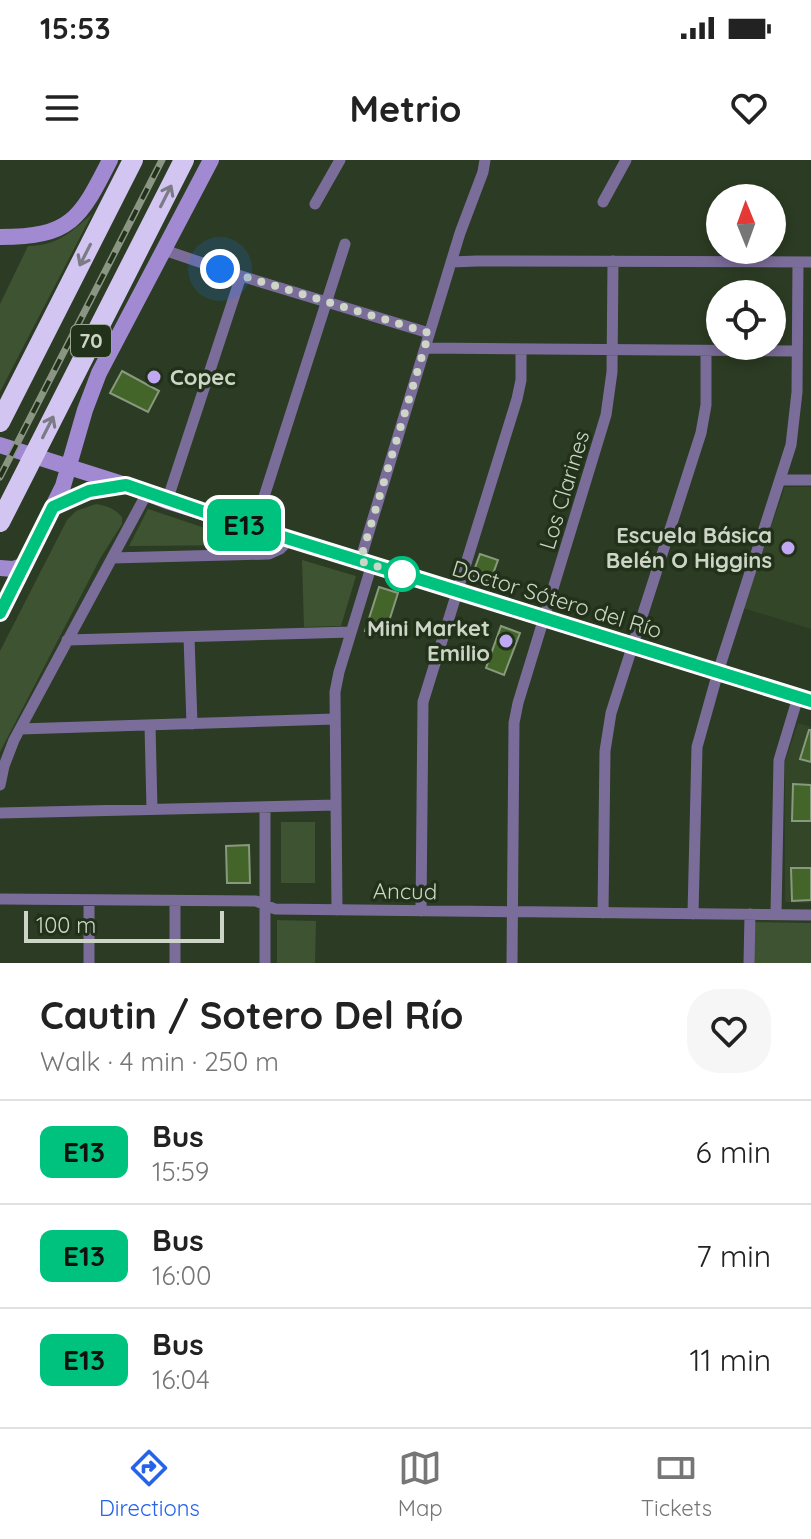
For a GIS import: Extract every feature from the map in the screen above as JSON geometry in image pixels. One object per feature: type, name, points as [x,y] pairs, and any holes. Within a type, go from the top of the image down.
[{"type":"highway","name":"70","points":[[0,422],[133,160]]},
{"type":"highway","name":"70","points":[[0,522],[184,160]]},
{"type":"main road","points":[[0,237],[47,233],[67,223],[87,203],[110,160]]},
{"type":"main road","points":[[0,613],[53,507],[99,373],[211,160]]},
{"type":"main road","name":"Doctor Sótero del Río","points":[[0,445],[167,501],[804,699]]},
{"type":"main road","points":[[53,507],[89,491],[126,485]]},
{"type":"main road","points":[[0,568],[13,569],[25,565]]},
{"type":"street","points":[[315,204],[340,160]]},
{"type":"street","points":[[337,910],[336,682],[429,333],[485,160]]},
{"type":"street","points":[[603,202],[626,160]]},
{"type":"street","points":[[254,528],[345,244]]},
{"type":"street","points":[[164,250],[429,333]]},
{"type":"street","name":"Los Clarines","points":[[512,963],[514,723],[606,415],[613,350],[613,261]]},
{"type":"street","points":[[451,262],[811,262]]},
{"type":"street","points":[[693,914],[695,759],[701,727],[794,430],[798,262]]},
{"type":"street","points":[[167,501],[241,276]]},
{"type":"street","points":[[425,348],[706,351]]},
{"type":"street","points":[[421,911],[422,710],[517,399],[521,380],[521,350]]},
{"type":"street","points":[[786,351],[797,351]]},
{"type":"street","points":[[603,913],[605,742],[611,713],[701,433],[706,405],[706,360]]},
{"type":"street","points":[[780,480],[811,480]]},
{"type":"street","points":[[0,785],[8,753],[20,729],[147,493]]},
{"type":"street","points":[[112,558],[269,554],[290,539]]},
{"type":"street","points":[[67,640],[351,632]]},
{"type":"street","points":[[189,637],[192,724]]},
{"type":"street","points":[[776,914],[779,760],[804,699]]},
{"type":"street","points":[[20,729],[335,719]]},
{"type":"street","points":[[150,725],[152,809]]},
{"type":"street","points":[[0,813],[336,805]]},
{"type":"street","points":[[265,807],[265,963]]},
{"type":"street","name":"Ancud","points":[[0,899],[256,901],[275,909],[811,915]]},
{"type":"street","points":[[89,900],[89,963]]},
{"type":"street","points":[[175,901],[175,963]]},
{"type":"street","points":[[749,963],[750,914]]},
{"type":"shaded area","points":[[92,214],[0,392],[0,304],[28,246],[55,241]]},
{"type":"shaded area","name":"Escuela Básica Belén O Higgins","points":[[785,487],[811,487],[811,629],[743,608]]},
{"type":"shaded area","points":[[96,504],[116,511],[122,517],[122,524],[101,557],[0,752],[0,651],[67,520],[76,511]]},
{"type":"shaded area","points":[[148,509],[256,545],[129,546]]},
{"type":"shaded area","points":[[302,560],[356,576],[341,626],[304,627]]},
{"type":"shaded area","points":[[798,723],[811,727],[811,903],[785,902],[785,762]]},
{"type":"shaded area","points":[[281,822],[315,822],[315,883],[281,883]]},
{"type":"shaded area","points":[[277,920],[316,921],[315,963],[277,963]]},
{"type":"shaded area","points":[[751,922],[811,923],[811,963],[751,963]]},
{"type":"building","points":[[122,371],[159,391],[148,412],[110,393]]},
{"type":"building","points":[[480,554],[498,560],[490,582],[472,576]]},
{"type":"building","points":[[379,587],[398,593],[384,637],[365,631]]},
{"type":"building","points":[[501,626],[520,633],[504,675],[486,668]]},
{"type":"building","points":[[811,730],[811,762],[800,759]]},
{"type":"building","points":[[793,784],[811,785],[811,821],[792,821]]},
{"type":"building","points":[[249,845],[250,883],[227,883],[226,846]]},
{"type":"building","points":[[791,868],[811,868],[811,900],[792,901]]},
{"type":"railway","points":[[0,477],[162,160]]},
{"type":"bus line","name":"E13","points":[[0,613],[53,507],[89,491],[126,485],[167,501],[811,701]]},
{"type":"place","name":"Copec","points":[[154,377]]},
{"type":"place","name":"Escuela Básica Belén O Higgins","points":[[788,548]]},
{"type":"place","name":"Mini Market Emilio","points":[[506,641]]},
{"type":"route","points":[[220,269],[429,333],[360,561],[402,574]]}]
